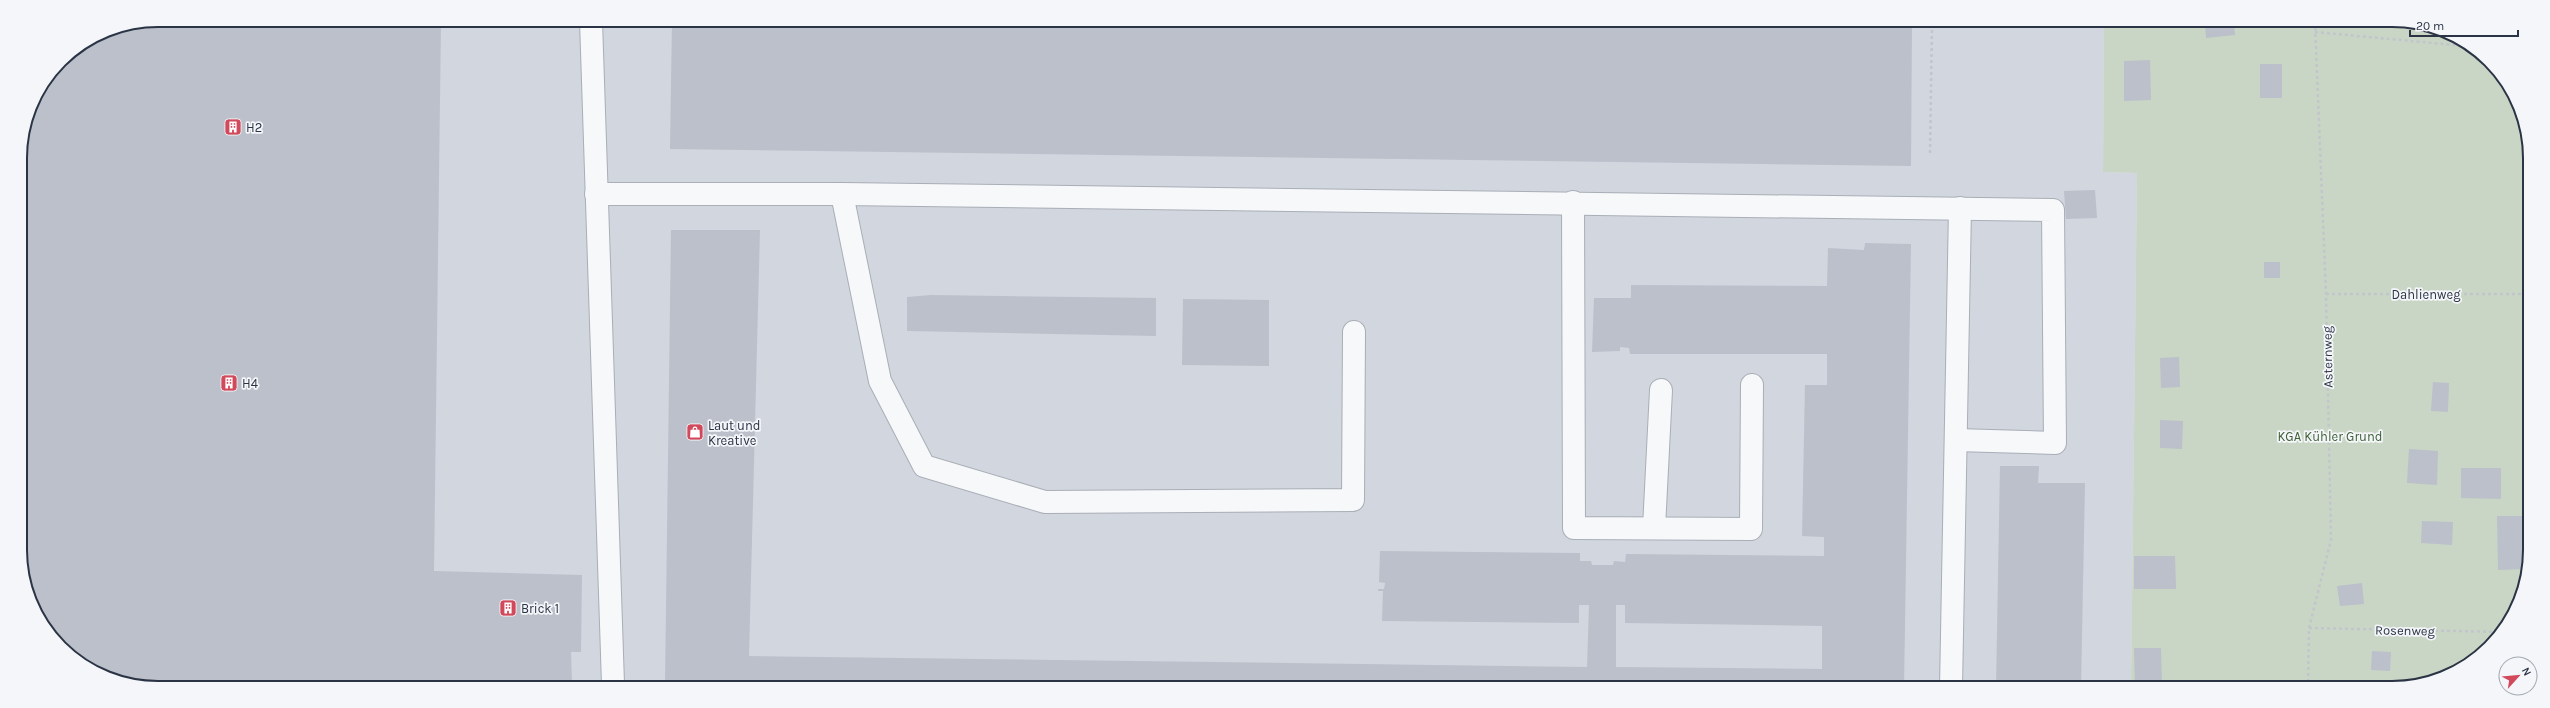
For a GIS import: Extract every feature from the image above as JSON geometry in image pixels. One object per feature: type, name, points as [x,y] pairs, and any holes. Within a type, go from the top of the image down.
[{"type":"lane","points":[[591,27],[613,681]]},
{"type":"lane","points":[[596,194],[842,194],[1573,202],[2053,210],[2055,442],[1956,440]]},
{"type":"lane","points":[[842,194],[880,381],[924,466],[1045,502],[1353,500],[1354,332]]},
{"type":"lane","points":[[1573,202],[1574,528],[1751,529],[1752,385]]},
{"type":"lane","points":[[1951,681],[1960,208]]},
{"type":"lane","points":[[1654,528],[1661,390]]},
{"type":"path","points":[[1930,153],[1932,27]]},
{"type":"path","name":"Asternweg","points":[[2308,681],[2309,628],[2331,540],[2326,294],[2315,27]]},
{"type":"path","points":[[2315,32],[2459,45]]},
{"type":"path","name":"Dahlienweg","points":[[2326,294],[2523,294]]},
{"type":"path","name":"Rosenweg","points":[[2309,628],[2494,632]]},
{"type":"shaded area","points":[[149,27],[2104,27],[2103,172],[2137,173],[2131,681],[158,681],[124,677],[100,668],[72,649],[59,636],[40,608],[30,576],[27,559],[27,149],[31,124],[40,100],[54,78],[65,65],[85,49],[100,40],[132,30]]},
{"type":"green space","name":"KGA Kühler Grund","points":[[2104,27],[2409,28],[2426,31],[2458,45],[2485,65],[2496,78],[2505,92],[2516,116],[2522,141],[2523,158],[2523,550],[2519,584],[2513,600],[2501,623],[2491,636],[2472,654],[2442,671],[2426,677],[2401,681],[2131,681],[2137,173],[2103,172]]},
{"type":"building","name":"H4","points":[[149,27],[441,27],[434,571],[582,575],[581,652],[571,652],[572,681],[158,681],[124,677],[100,668],[72,649],[59,636],[40,608],[34,592],[27,559],[27,149],[31,124],[40,100],[54,78],[72,59],[100,40],[116,34]]},
{"type":"building","points":[[672,27],[1912,27],[1911,166],[670,149]]},
{"type":"building","points":[[2205,27],[2234,27],[2235,35],[2206,38]]},
{"type":"building","points":[[2150,60],[2151,100],[2124,101],[2124,61]]},
{"type":"building","points":[[2260,64],[2282,64],[2282,98],[2260,98]]},
{"type":"building","points":[[2095,190],[2097,218],[2066,219],[2064,191]]},
{"type":"building","points":[[671,230],[760,230],[749,656],[1587,667],[1589,605],[1579,605],[1579,623],[1382,621],[1383,591],[1378,591],[1378,589],[1384,589],[1385,583],[1379,582],[1380,551],[1580,553],[1580,561],[1591,561],[1592,565],[1613,565],[1614,561],[1625,562],[1626,554],[1824,556],[1824,537],[1802,536],[1805,385],[1827,385],[1827,354],[1630,354],[1629,348],[1620,347],[1620,351],[1592,352],[1594,298],[1631,298],[1631,285],[1827,286],[1828,248],[1864,250],[1865,243],[1911,244],[1904,681],[665,681]],"holes":[[[1616,605],[1625,605],[1625,623],[1822,626],[1822,669],[1616,667]]]},
{"type":"building","points":[[2264,262],[2280,262],[2280,278],[2264,278]]},
{"type":"building","points":[[931,295],[1156,298],[1156,336],[907,331],[907,297]]},
{"type":"building","points":[[1183,299],[1269,300],[1269,366],[1182,365]]},
{"type":"building","points":[[2179,357],[2180,387],[2161,388],[2160,358]]},
{"type":"building","points":[[2433,382],[2449,383],[2448,412],[2431,411]]},
{"type":"building","points":[[2160,420],[2183,421],[2182,449],[2160,448]]},
{"type":"building","points":[[2409,449],[2438,451],[2437,485],[2407,483]]},
{"type":"building","points":[[2000,466],[2039,466],[2038,483],[2085,483],[2081,681],[1996,681]]},
{"type":"building","points":[[2461,468],[2501,468],[2501,499],[2461,498]]},
{"type":"building","points":[[2497,516],[2523,516],[2522,569],[2498,570]]},
{"type":"building","points":[[2422,521],[2453,522],[2452,545],[2421,543]]},
{"type":"building","points":[[2134,556],[2175,556],[2176,589],[2134,589]]},
{"type":"building","points":[[2362,583],[2364,604],[2340,606],[2337,586]]},
{"type":"building","points":[[2134,648],[2161,648],[2162,681],[2135,681]]},
{"type":"building","points":[[2372,651],[2391,652],[2390,671],[2371,670]]},
{"type":"place","name":"H2","points":[[233,127]]},
{"type":"place","name":"H4","points":[[229,383]]},
{"type":"place","name":"Laut und Kreative","points":[[695,432]]},
{"type":"place","name":"Brick 1","points":[[508,608]]}]
